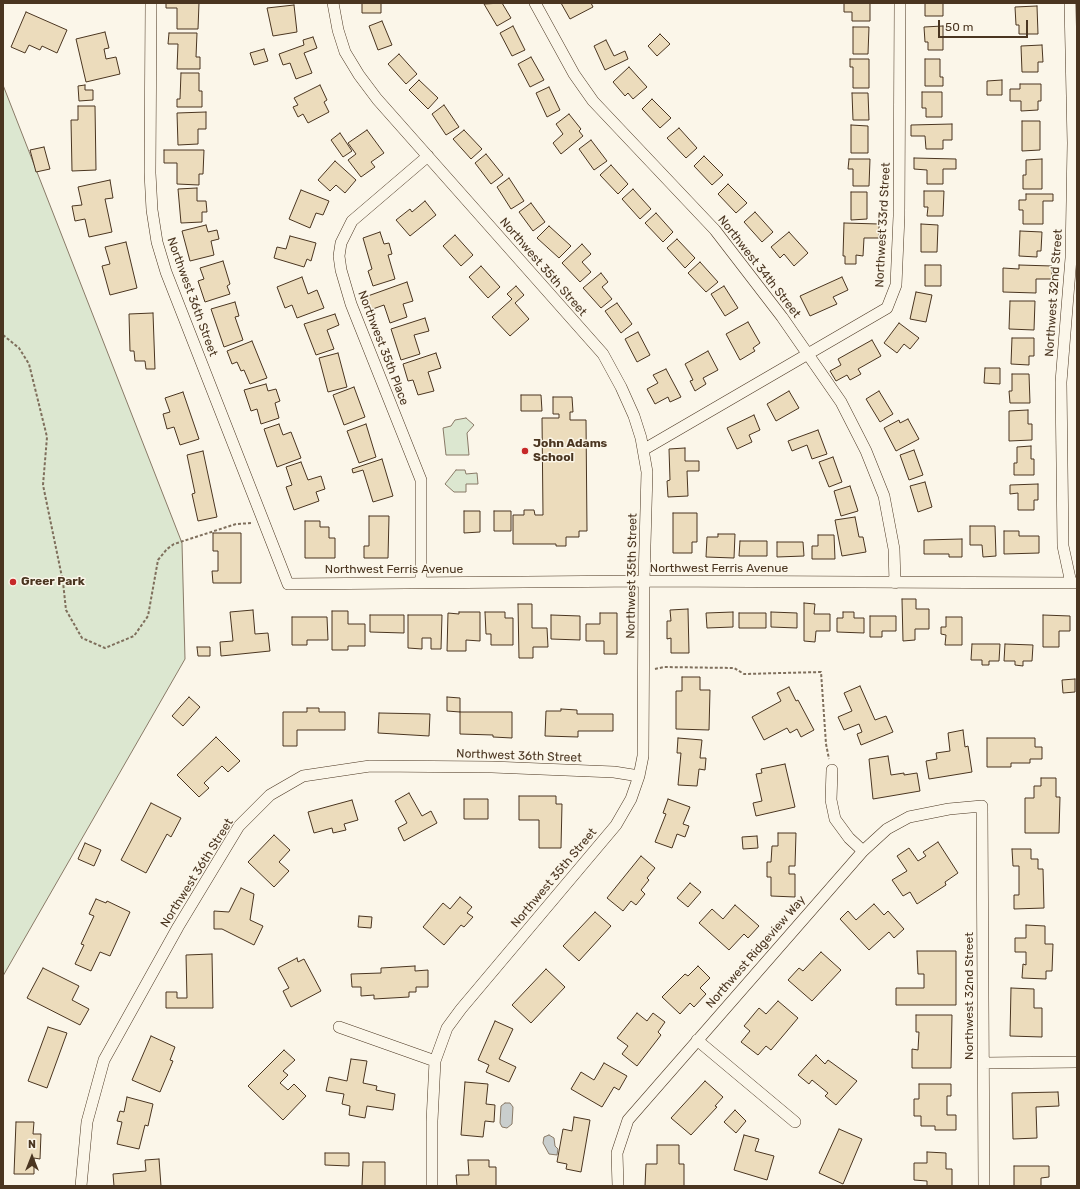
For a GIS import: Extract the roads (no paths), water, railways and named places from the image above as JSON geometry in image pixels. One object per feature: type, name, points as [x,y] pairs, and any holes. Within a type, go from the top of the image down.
[{"type":"street","name":"Northwest 36th Street","points":[[151,3],[150,173],[152,210],[157,242],[166,272],[288,584]]},
{"type":"street","name":"Northwest 35th Street","points":[[333,3],[338,30],[345,52],[359,75],[377,99],[603,354],[621,387],[634,416],[647,472],[644,581],[643,756],[632,800],[616,825],[461,1010],[448,1028],[435,1061],[432,1121],[432,1186]]},
{"type":"street","name":"Northwest 34th Street","points":[[535,3],[574,74],[593,101],[715,230],[782,317],[841,402],[866,451],[884,496],[894,548],[895,582]]},
{"type":"street","name":"Northwest 33rd Street","points":[[643,450],[887,308],[896,285],[899,216],[900,3]]},
{"type":"street","name":"Northwest 32nd Street","points":[[1070,3],[1073,151],[1071,258],[1061,382],[1063,546],[1074,583]]},
{"type":"street","name":"Northwest 35th Place","points":[[421,583],[421,480],[351,304],[341,270],[339,256],[341,243],[352,222],[428,156]]},
{"type":"street","name":"Northwest Ferris Avenue","points":[[288,584],[644,581],[1074,583]]},
{"type":"street","name":"Northwest 36th Street","points":[[81,1186],[87,1122],[104,1060],[178,927],[239,826],[270,796],[303,776],[370,766],[492,767],[614,772],[639,776]]},
{"type":"street","points":[[832,770],[831,800],[835,819],[848,838],[863,851]]},
{"type":"street","name":"Northwest 32nd Street","points":[[982,806],[984,1186]]},
{"type":"street","name":"Northwest Ridgeview Way","points":[[618,1186],[617,1153],[628,1120],[863,851],[887,829],[909,817],[949,809],[982,806]]},
{"type":"street","points":[[339,1028],[435,1061]]},
{"type":"street","points":[[697,1040],[795,1122]]},
{"type":"street","points":[[983,1063],[1077,1062]]},
{"type":"place","name":"John Adams School","points":[[525,451]]},
{"type":"place","name":"Greer Park","points":[[13,582]]}]
